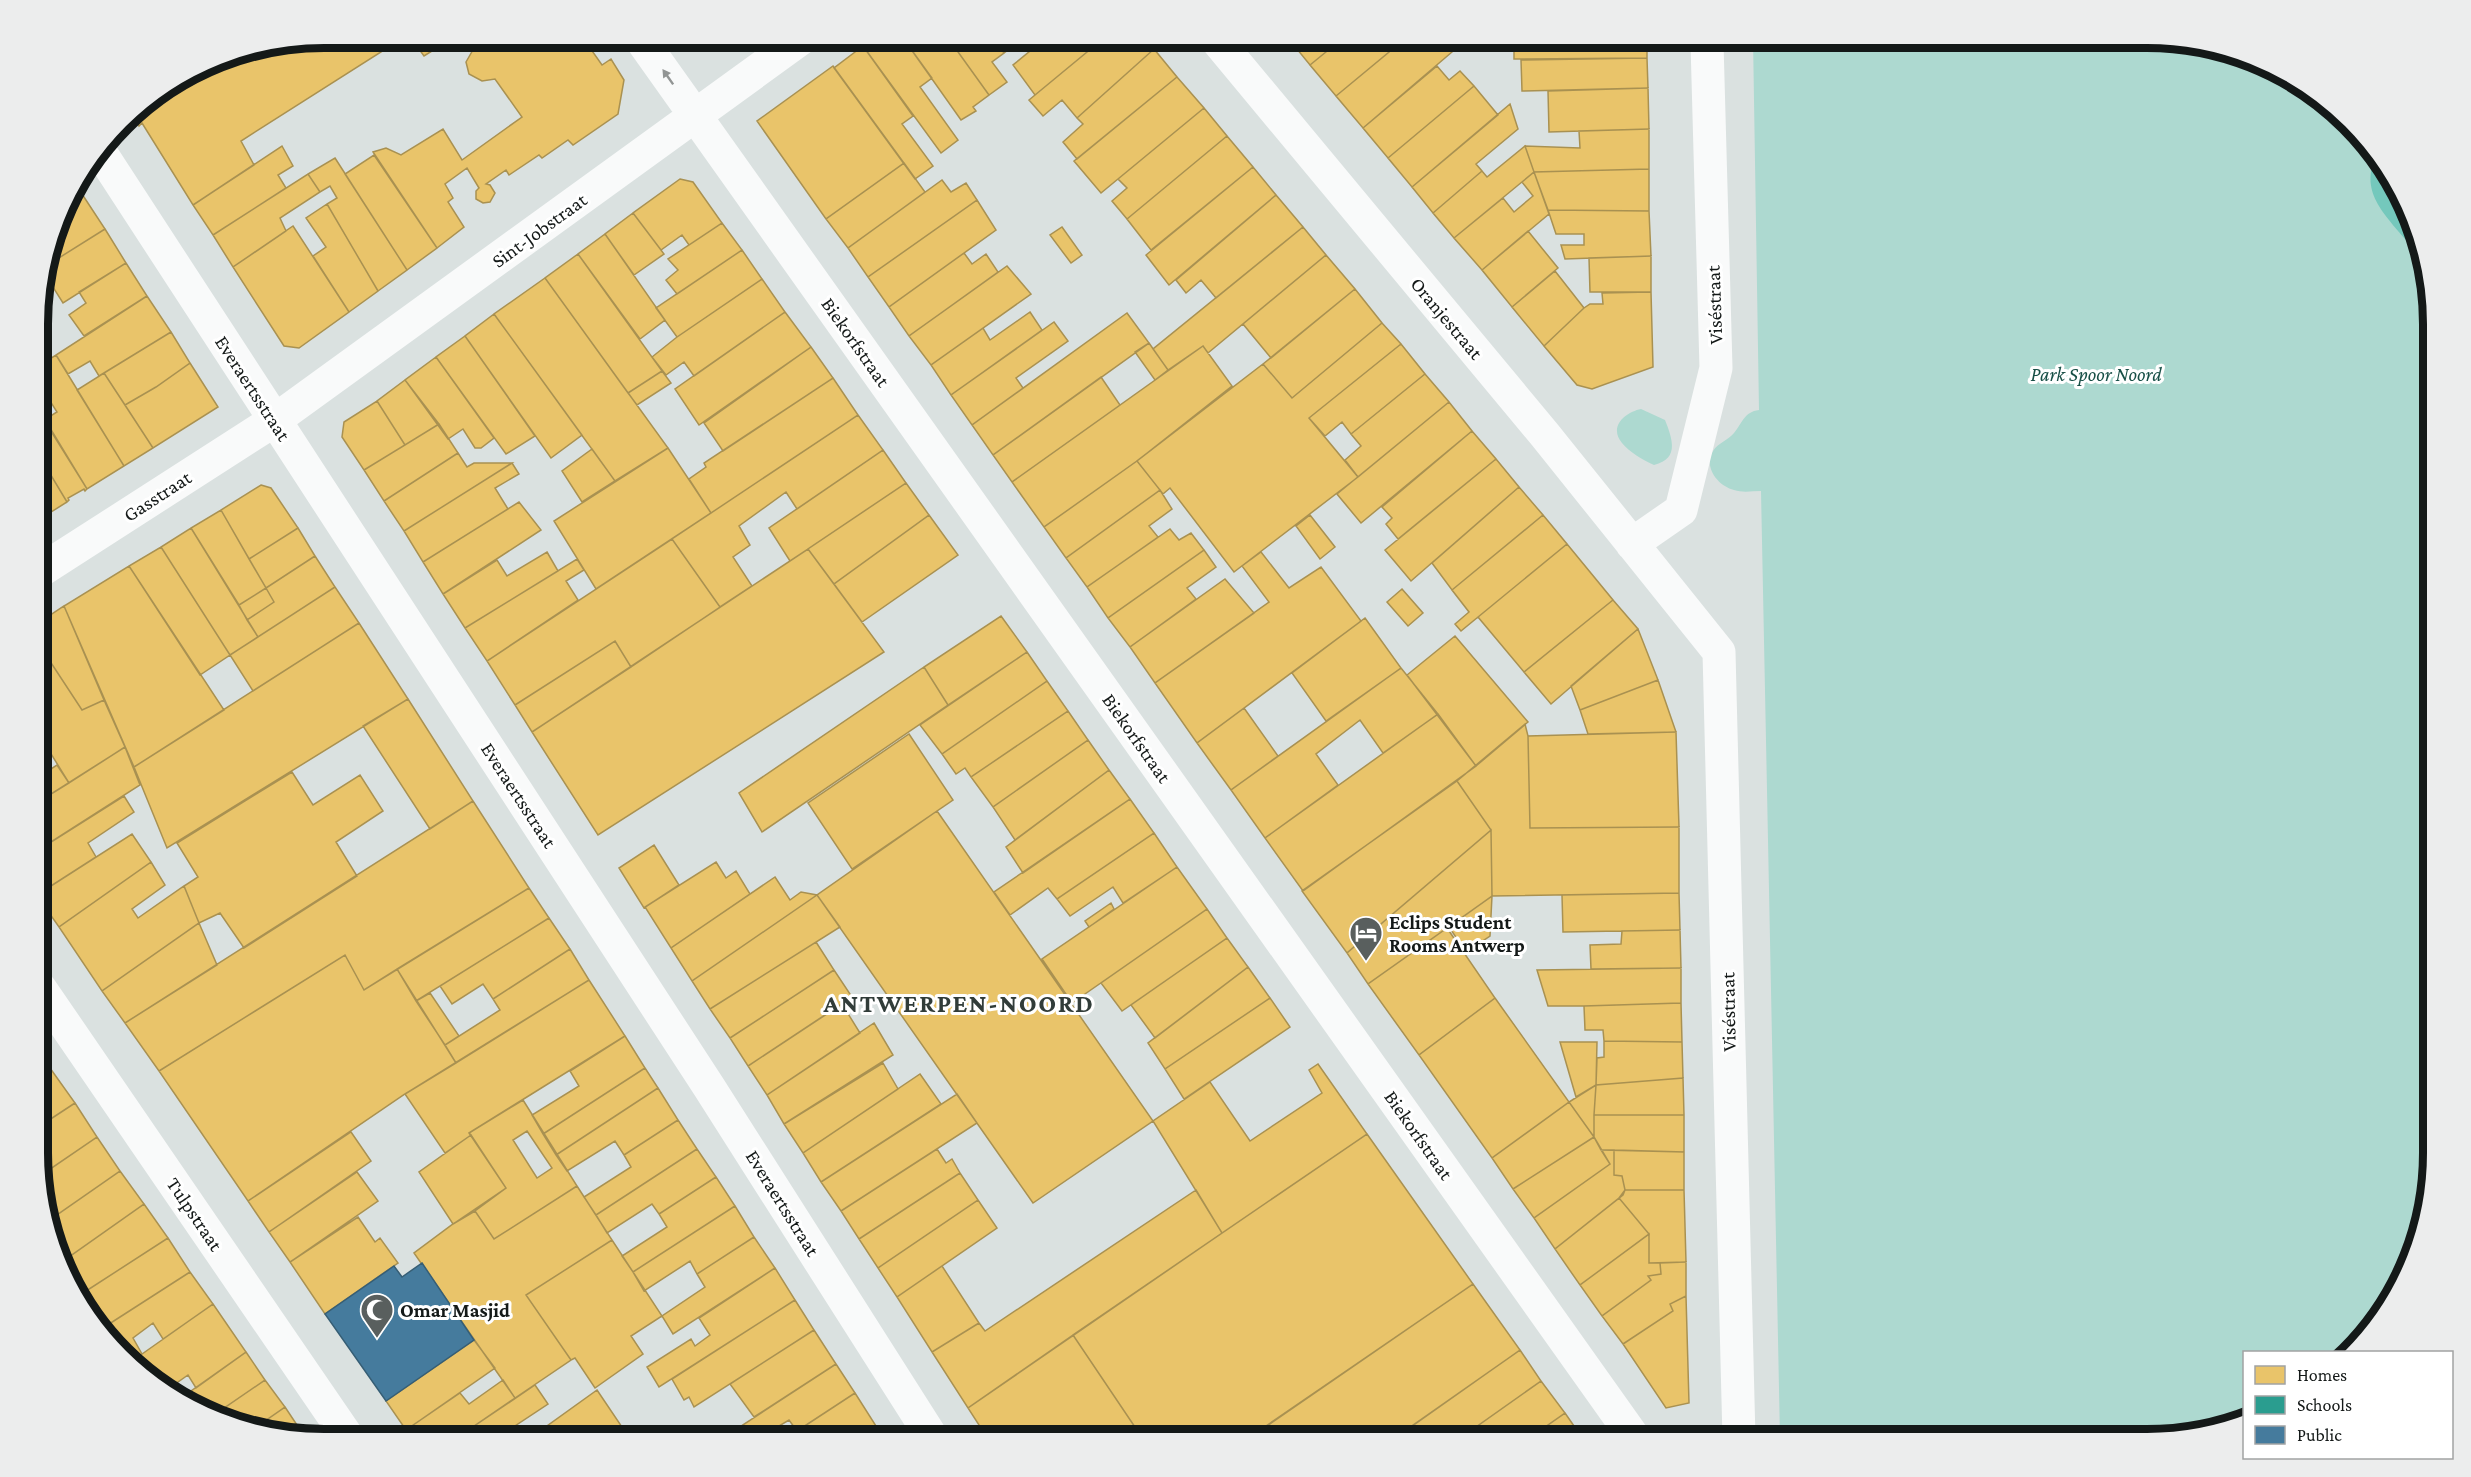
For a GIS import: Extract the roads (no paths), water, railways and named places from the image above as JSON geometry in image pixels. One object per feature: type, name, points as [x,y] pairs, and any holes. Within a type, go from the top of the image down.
[{"type":"street","name":"Biekorfstraat","points":[[647,48],[1628,1429]]},
{"type":"street","name":"Sint-Jobstraat","points":[[275,420],[788,48]]},
{"type":"street","name":"Oranjestraat","points":[[1223,48],[1677,600]]},
{"type":"street","name":"Viséstraat","points":[[1632,544],[1681,510],[1716,368],[1707,48]]},
{"type":"street","name":"Everaertsstraat","points":[[104,158],[709,1087],[927,1429]]},
{"type":"street","name":"Gasstraat","points":[[48,566],[275,420]]},
{"type":"street","name":"Viséstraat","points":[[1677,600],[1719,652],[1739,1429]]},
{"type":"street","name":"Tulpstraat","points":[[48,1000],[341,1429]]},
{"type":"place","name":"Eclips Student Rooms Antwerp","points":[[1366,962]]},
{"type":"place","name":"Omar Masjid","points":[[377,1339]]},
{"type":"district","name":"ANTWERPEN-NOORD","points":[[959,1003]]},
{"type":"park label","name":"Park Spoor Noord","points":[[2096,374]]}]
